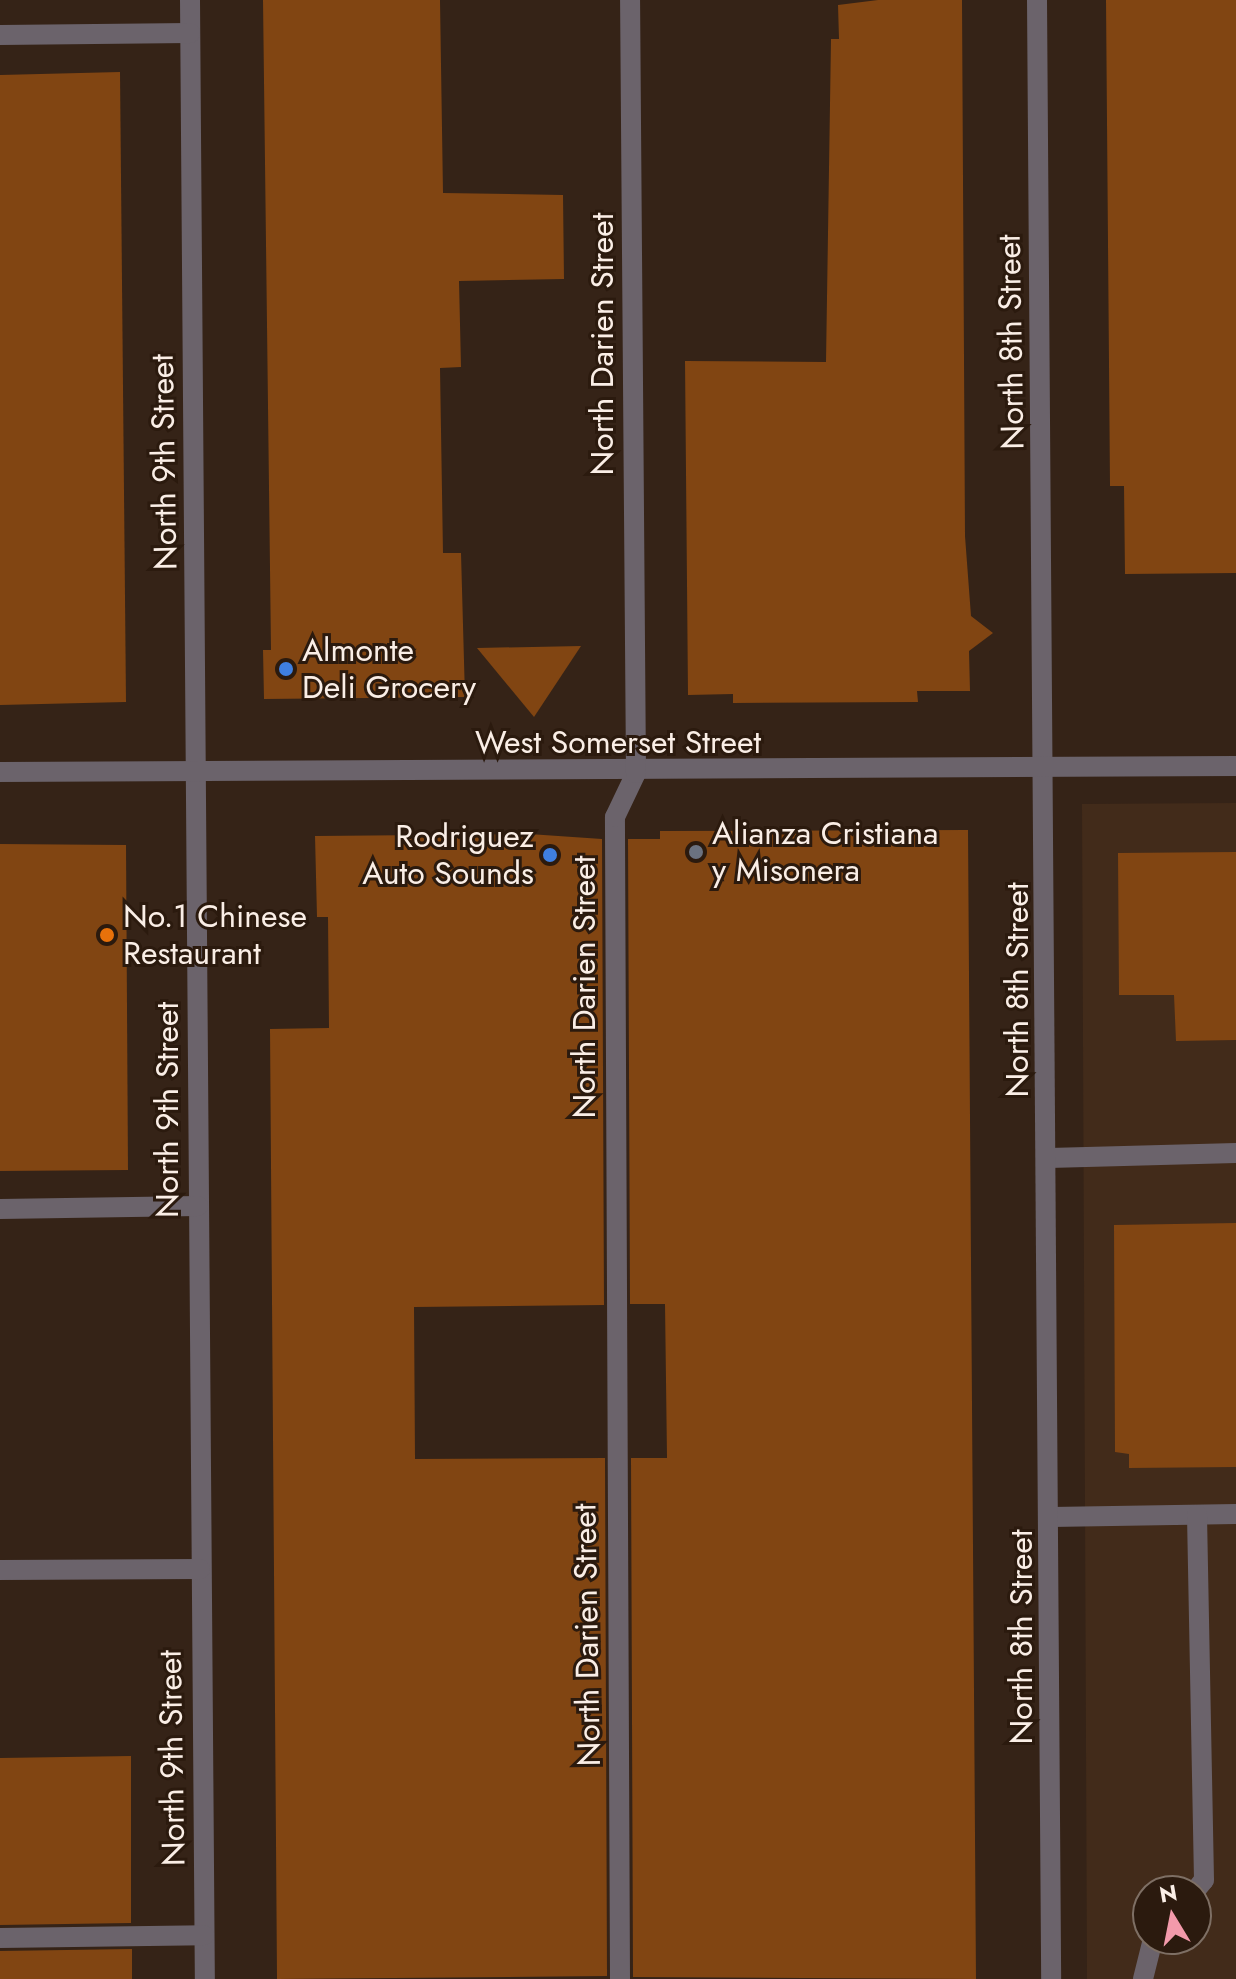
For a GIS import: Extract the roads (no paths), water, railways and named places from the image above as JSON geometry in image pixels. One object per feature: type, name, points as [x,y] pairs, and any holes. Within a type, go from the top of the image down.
[{"type":"street","name":"North 9th Street","points":[[190,0],[205,1979]]},
{"type":"street","name":"North Darien Street","points":[[620,1979],[615,832],[636,773],[630,0]]},
{"type":"street","name":"North 8th Street","points":[[1037,0],[1049,1158],[1051,1979]]},
{"type":"street","points":[[0,35],[190,33]]},
{"type":"street","name":"West Somerset Street","points":[[0,772],[636,773],[1236,766]]},
{"type":"street","points":[[1049,1158],[1236,1153]]},
{"type":"street","points":[[0,1209],[198,1206]]},
{"type":"street","points":[[1051,1517],[1236,1514]]},
{"type":"street","points":[[1197,1515],[1204,1875]]},
{"type":"street","points":[[0,1570],[200,1569]]},
{"type":"street","points":[[0,1938],[204,1935]]},
{"type":"street","points":[[1143,1979],[1149,1955]]},
{"type":"place","name":"Almonte Deli Grocery","points":[[286,669]]},
{"type":"place","name":"Alianza Cristiana y Misonera","points":[[696,852]]},
{"type":"place","name":"Rodriguez Auto Sounds","points":[[550,855]]},
{"type":"place","name":"No.1 Chinese Restaurant","points":[[107,935]]}]
